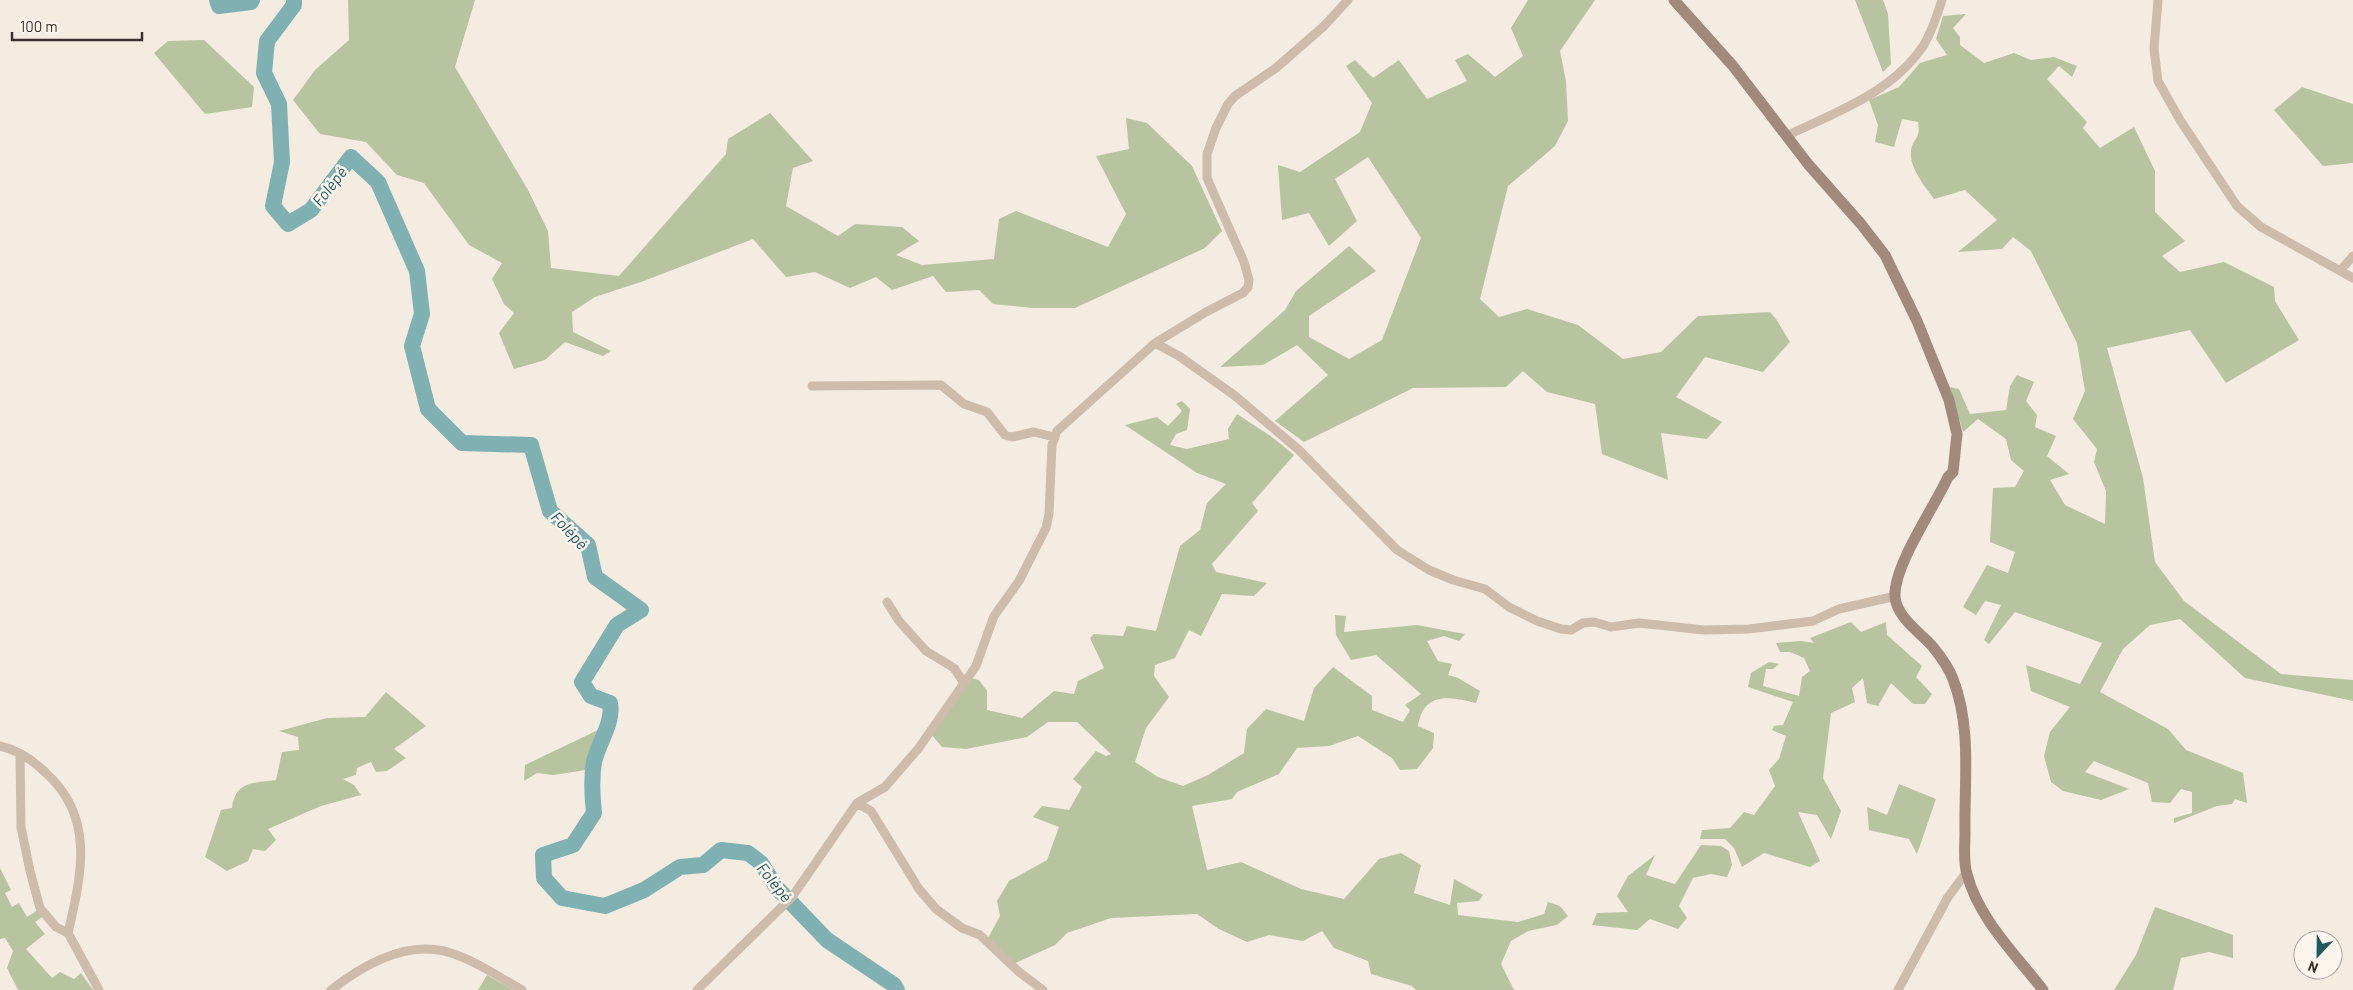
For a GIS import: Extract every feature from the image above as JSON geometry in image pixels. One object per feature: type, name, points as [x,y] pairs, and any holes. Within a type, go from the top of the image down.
[{"type":"street","points":[[698,990],[792,897],[857,803],[885,787],[918,749],[964,683],[982,653],[998,608],[1019,581],[1046,528],[1054,437],[1068,420],[1156,343],[1206,312],[1242,294],[1248,287],[1250,280],[1244,262],[1207,178],[1207,154],[1216,128],[1228,104],[1242,90],[1280,64],[1324,26],[1348,0]]},
{"type":"street","points":[[1674,0],[1733,66],[1786,136],[1827,187],[1861,224],[1885,256],[1940,376],[1955,420],[1957,434],[1953,472],[1948,477],[1898,571],[1896,596],[1904,616],[1944,662],[1956,688],[1966,750],[1964,804],[1966,873],[1981,910],[2043,990]]},
{"type":"street","points":[[1786,136],[1862,98],[1894,79],[1922,47],[1930,34],[1942,0]]},
{"type":"street","points":[[2158,0],[2154,49],[2158,81],[2180,120],[2237,206],[2261,227],[2353,278]]},
{"type":"street","points":[[2340,271],[2353,256]]},
{"type":"street","points":[[1156,343],[1179,356],[1234,394],[1285,438],[1397,550],[1430,570],[1453,580],[1485,589],[1509,606],[1537,621],[1561,629],[1571,630],[1583,623],[1594,622],[1611,627],[1639,623],[1704,630],[1749,629],[1813,621],[1839,609],[1896,596]]},
{"type":"street","points":[[812,386],[941,385],[964,404],[987,412],[1005,435],[1012,437],[1034,432],[1054,437]]},
{"type":"street","points":[[887,602],[899,621],[926,651],[954,668],[964,683]]},
{"type":"street","points":[[0,746],[20,754],[40,767],[57,782],[67,795],[74,810],[81,850],[80,871],[78,894],[68,933]]},
{"type":"street","points":[[20,754],[21,826],[40,908],[56,927],[68,933],[99,990]]},
{"type":"street","points":[[857,803],[871,811],[919,889],[936,909],[962,928],[980,935],[1019,972],[1043,990]]},
{"type":"street","points":[[1898,990],[1948,897],[1966,873]]},
{"type":"street","points":[[331,990],[359,969],[377,960],[401,953],[436,949],[462,957],[522,990]]},
{"type":"green space","points":[[348,0],[475,0],[455,67],[528,190],[548,231],[551,268],[619,276],[726,154],[728,139],[770,113],[813,161],[793,168],[786,206],[838,236],[855,224],[902,227],[919,241],[896,255],[922,265],[994,259],[999,219],[1016,211],[1108,247],[1126,214],[1096,156],[1129,149],[1126,118],[1147,123],[1192,166],[1222,231],[1205,248],[1075,308],[1032,308],[993,304],[979,290],[946,292],[933,276],[892,290],[876,277],[850,288],[815,272],[786,277],[753,239],[641,282],[595,297],[572,312],[573,332],[611,351],[603,356],[565,342],[545,360],[514,369],[499,333],[514,313],[504,304],[492,279],[502,263],[469,245],[424,183],[397,175],[366,142],[320,134],[293,100],[315,70],[349,40]]},
{"type":"green space","points":[[1528,0],[1595,0],[1560,51],[1566,81],[1568,121],[1555,146],[1508,186],[1480,299],[1499,317],[1527,309],[1578,325],[1623,359],[1661,352],[1698,316],[1770,312],[1790,342],[1763,372],[1705,357],[1676,397],[1722,422],[1707,439],[1661,433],[1668,480],[1602,454],[1595,404],[1547,392],[1523,371],[1506,387],[1413,388],[1304,442],[1275,421],[1328,375],[1297,345],[1263,365],[1220,367],[1285,310],[1296,291],[1349,246],[1376,271],[1309,316],[1309,337],[1349,359],[1382,340],[1421,238],[1368,157],[1335,179],[1357,221],[1329,246],[1309,213],[1282,220],[1278,165],[1300,172],[1360,132],[1372,103],[1346,66],[1355,60],[1373,78],[1399,60],[1427,99],[1467,81],[1455,60],[1468,54],[1495,77],[1523,56],[1511,28]]},
{"type":"green space","points":[[1855,0],[1883,0],[1888,14],[1891,64],[1883,72]]},
{"type":"green space","points":[[1966,14],[1953,28],[1960,37],[1960,45],[1984,63],[2014,53],[2031,60],[2054,57],[2077,66],[2072,77],[2059,66],[2047,79],[2087,122],[2083,128],[2100,148],[2134,127],[2155,171],[2155,212],[2185,241],[2162,256],[2180,272],[2224,262],[2274,287],[2275,301],[2299,340],[2226,383],[2190,330],[2107,348],[2143,478],[2155,562],[2184,601],[2281,674],[2353,680],[2353,701],[2245,678],[2180,619],[2150,625],[2123,649],[2100,692],[2168,729],[2186,750],[2243,773],[2247,803],[2235,799],[2232,804],[2217,806],[2174,823],[2174,818],[2192,813],[2192,792],[2181,789],[2170,803],[2152,802],[2148,783],[2094,761],[2085,772],[2129,789],[2101,800],[2063,791],[2051,782],[2044,756],[2050,732],[2070,707],[2031,691],[2026,665],[2080,684],[2102,643],[2015,612],[1989,644],[1984,640],[2001,605],[1985,601],[1976,615],[1963,607],[1987,565],[2008,573],[2015,552],[1990,542],[1993,488],[2015,487],[2024,471],[2011,460],[2006,439],[1978,419],[1963,432],[1950,387],[1959,389],[1970,414],[2006,410],[2010,386],[2017,375],[2034,382],[2026,401],[2037,415],[2035,427],[2056,436],[2047,456],[2069,474],[2050,480],[2065,505],[2105,524],[2106,491],[2094,462],[2097,449],[2073,419],[2085,391],[2077,343],[2031,251],[2013,237],[2002,249],[1958,252],[1997,220],[1965,190],[1934,199],[1918,177],[1912,164],[1911,151],[1918,136],[1918,122],[1902,119],[1894,147],[1875,142],[1878,125],[1869,100],[1899,87],[1920,63],[1947,55],[1936,39],[1943,16]]},
{"type":"green space","points":[[204,40],[254,87],[252,107],[205,114],[154,53],[168,41]]},
{"type":"green space","points":[[2302,87],[2353,104],[2353,163],[2323,166],[2274,110]]},
{"type":"green space","points":[[1182,401],[1190,409],[1187,430],[1176,434],[1170,445],[1187,449],[1229,439],[1228,429],[1237,414],[1272,437],[1294,455],[1252,503],[1258,511],[1212,564],[1216,572],[1267,583],[1254,596],[1222,594],[1201,636],[1189,630],[1175,658],[1155,665],[1154,676],[1169,697],[1146,728],[1135,762],[1158,777],[1183,786],[1208,775],[1244,753],[1247,729],[1266,709],[1304,721],[1314,688],[1333,667],[1372,696],[1372,710],[1403,722],[1410,710],[1405,705],[1421,694],[1376,655],[1351,660],[1336,635],[1335,615],[1346,616],[1344,632],[1417,625],[1465,634],[1459,641],[1444,636],[1427,641],[1438,661],[1452,664],[1448,675],[1458,678],[1480,691],[1476,703],[1448,698],[1439,699],[1426,707],[1421,715],[1418,726],[1434,733],[1433,748],[1417,769],[1400,770],[1392,758],[1358,736],[1329,746],[1297,748],[1279,774],[1237,792],[1232,799],[1192,806],[1207,870],[1241,862],[1301,889],[1344,899],[1379,859],[1401,853],[1421,865],[1414,893],[1450,905],[1454,879],[1483,895],[1479,901],[1457,903],[1458,915],[1518,922],[1544,914],[1548,902],[1560,906],[1568,916],[1557,925],[1528,931],[1511,941],[1501,964],[1514,990],[1416,990],[1412,986],[1371,974],[1368,961],[1334,948],[1322,931],[1303,941],[1269,935],[1247,942],[1219,929],[1197,914],[1111,918],[1067,933],[1055,945],[1013,964],[987,940],[1000,916],[997,901],[1009,881],[1047,860],[1059,827],[1033,817],[1042,806],[1069,810],[1082,787],[1073,779],[1096,751],[1106,756],[1111,754],[1077,722],[1048,722],[1027,737],[966,749],[942,747],[931,734],[946,714],[962,676],[979,680],[987,691],[987,710],[1022,718],[1054,691],[1074,694],[1078,681],[1104,668],[1090,638],[1094,634],[1123,636],[1127,626],[1156,631],[1180,546],[1200,530],[1207,503],[1226,484],[1197,473],[1125,425],[1157,417],[1168,426],[1182,411],[1176,404]]},
{"type":"green space","points":[[1851,622],[1861,632],[1886,622],[1887,635],[1922,666],[1916,677],[1932,694],[1925,704],[1913,704],[1891,683],[1878,706],[1867,703],[1863,678],[1852,688],[1855,702],[1831,713],[1823,778],[1841,811],[1831,839],[1817,815],[1798,812],[1820,861],[1810,867],[1764,853],[1742,867],[1734,848],[1725,839],[1700,839],[1702,830],[1730,828],[1744,812],[1754,815],[1775,786],[1769,770],[1779,759],[1786,736],[1772,730],[1774,726],[1783,725],[1793,702],[1748,687],[1751,673],[1769,662],[1779,664],[1773,669],[1766,669],[1763,686],[1799,696],[1802,677],[1810,671],[1804,658],[1790,652],[1780,652],[1776,643],[1801,641],[1814,643],[1810,638]]},
{"type":"green space","points":[[386,692],[426,726],[394,749],[406,758],[387,771],[376,772],[371,762],[357,768],[356,775],[343,779],[354,785],[361,795],[321,806],[268,829],[276,840],[265,851],[253,849],[248,861],[227,871],[205,857],[221,810],[232,808],[234,799],[241,788],[253,783],[276,780],[282,752],[299,750],[298,737],[279,731],[327,718],[365,717]]},
{"type":"green space","points":[[600,729],[586,770],[553,775],[537,773],[524,781],[525,765]]},
{"type":"green space","points":[[1899,784],[1936,799],[1917,854],[1909,839],[1869,830],[1867,807],[1887,815]]},
{"type":"green space","points":[[1701,845],[1721,846],[1729,851],[1732,865],[1727,877],[1711,874],[1693,878],[1679,906],[1687,918],[1678,929],[1650,919],[1637,930],[1592,925],[1597,913],[1628,912],[1617,896],[1628,876],[1655,855],[1646,875],[1675,884]]},
{"type":"green space","points":[[0,868],[11,890],[5,893],[12,907],[19,903],[27,917],[38,910],[42,917],[35,922],[45,934],[26,949],[52,978],[60,972],[74,979],[81,973],[93,990],[18,990],[7,968],[13,951],[5,938],[0,939]]},
{"type":"green space","points":[[2155,907],[2233,935],[2233,958],[2209,952],[2181,958],[2173,990],[2114,990],[2136,955]]},
{"type":"green space","points":[[487,975],[513,990],[478,990]]},
{"type":"waterway","name":"Folépé","points":[[217,0],[219,6],[251,2],[252,0]]},
{"type":"waterway","name":"Folépé","points":[[294,0],[294,5],[267,41],[264,73],[279,104],[282,162],[273,206],[288,224],[311,210],[351,157],[378,182],[417,271],[422,314],[412,346],[428,409],[462,443],[531,445],[550,511],[588,545],[595,577],[641,610],[617,625],[582,682],[591,696],[610,703],[611,710],[608,725],[594,762],[592,775],[594,813],[573,845],[543,855],[544,878],[562,898],[605,906],[644,890],[680,867],[703,865],[721,850],[748,853],[761,863],[777,888],[827,940],[894,985],[897,990]]}]
